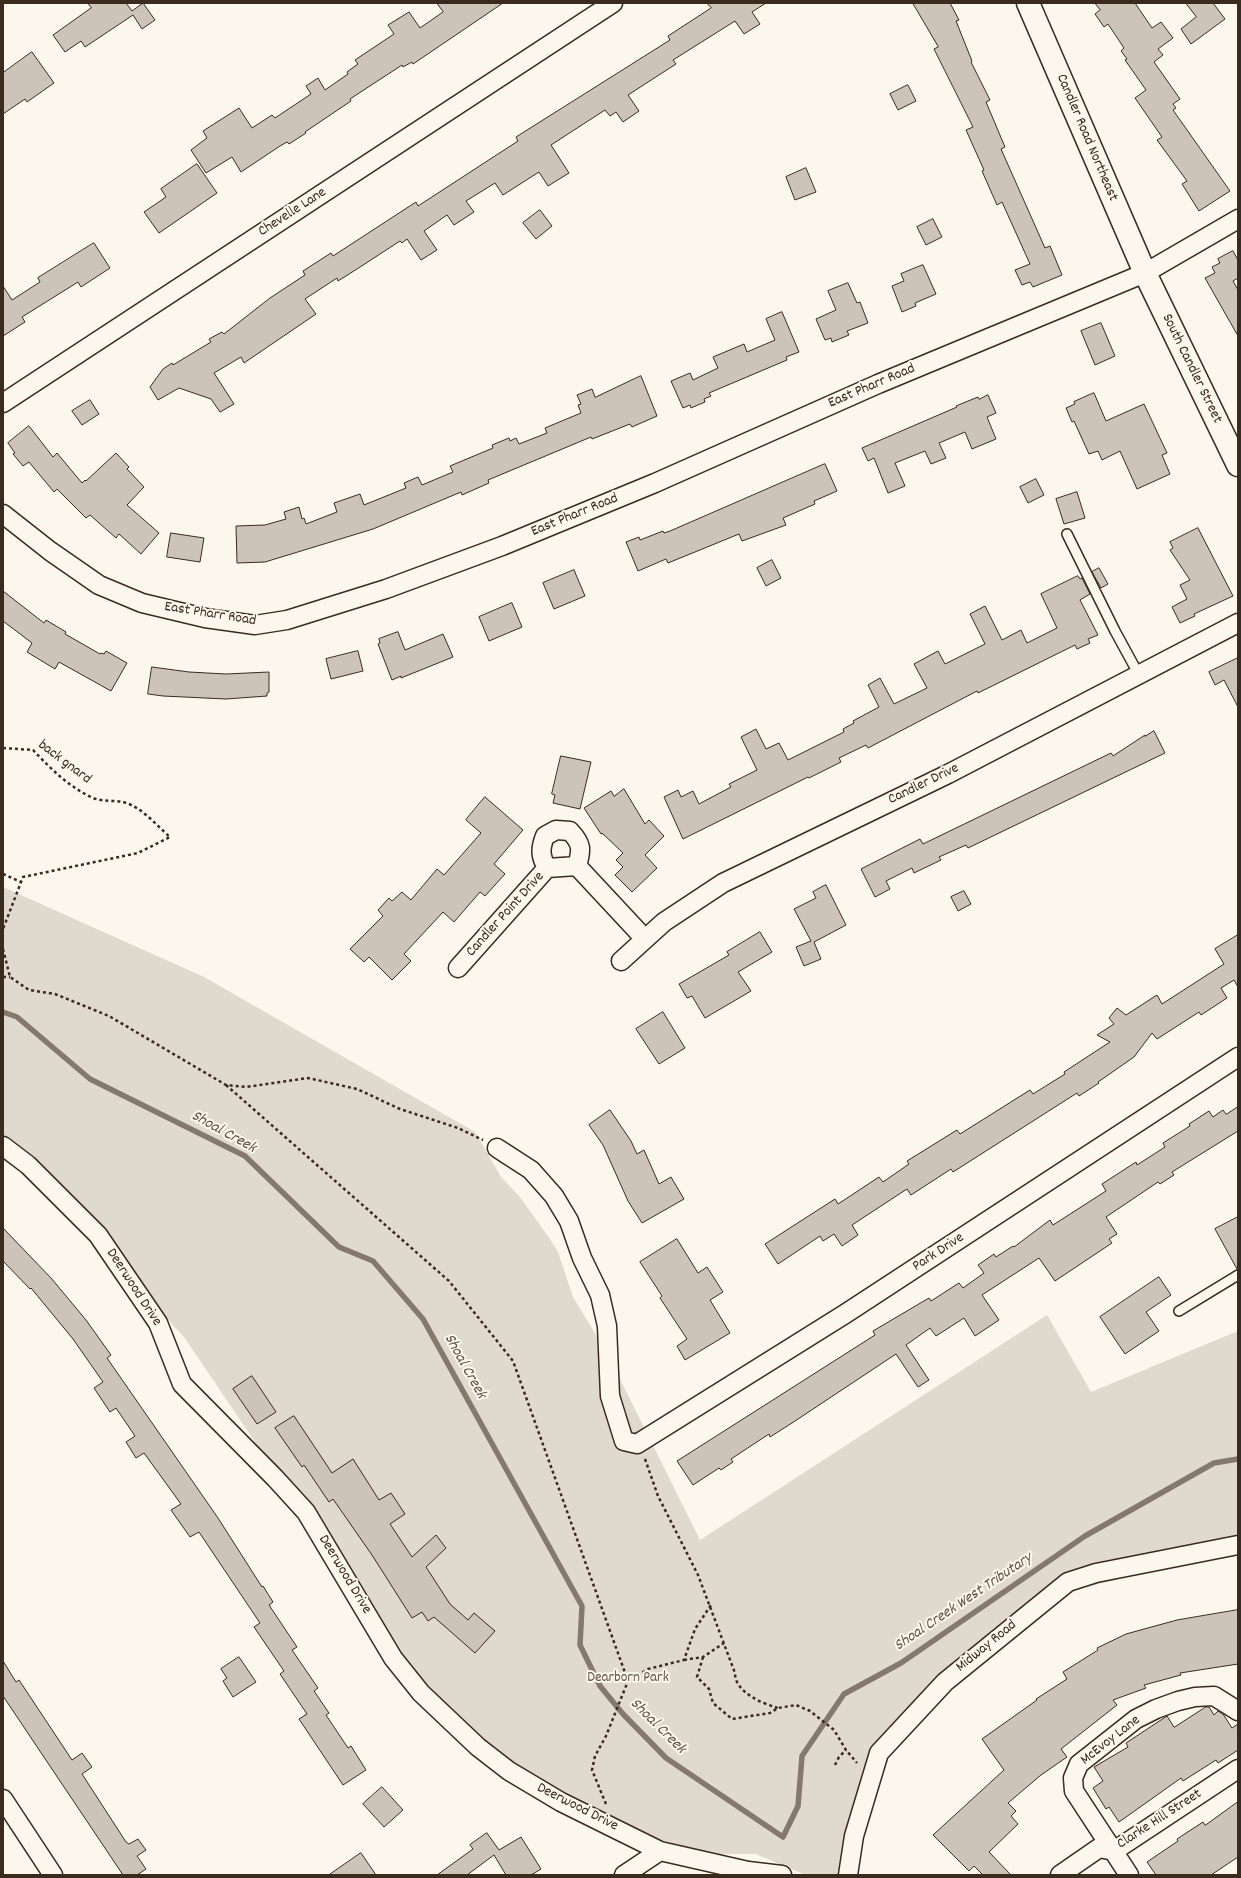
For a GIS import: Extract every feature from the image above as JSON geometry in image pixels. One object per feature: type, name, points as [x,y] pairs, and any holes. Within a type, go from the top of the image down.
[{"type":"main road","name":"Candler Road Northeast","points":[[1028,3],[1145,273]]},
{"type":"main road","name":"South Candler Street","points":[[1145,273],[1238,465]]},
{"type":"street","name":"Chevelle Lane","points":[[3,403],[613,3]]},
{"type":"street","name":"East Pharr Road","points":[[3,514],[50,551],[99,585],[142,603],[205,618],[255,625],[287,620],[386,589],[502,546],[655,483],[878,384],[1145,273],[1238,219]]},
{"type":"street","name":"Candler Drive","points":[[621,961],[664,922],[723,883],[948,774],[1238,623]]},
{"type":"street","points":[[547,868],[541,858],[540,848],[545,836],[556,830],[570,831],[578,840],[581,852],[577,866],[645,939]]},
{"type":"street","name":"Candler Point Drive","points":[[458,968],[547,868],[577,866]]},
{"type":"street","name":"Park Drive","points":[[637,1444],[838,1318],[1238,1057]]},
{"type":"street","name":"Deerwood Drive","points":[[3,1146],[28,1165],[98,1235],[158,1323],[182,1384],[275,1478],[306,1512],[393,1658],[421,1693],[478,1747],[509,1771],[561,1802],[660,1851],[748,1871],[782,1875]]},
{"type":"street","points":[[497,1148],[531,1170],[554,1196],[569,1221],[582,1258],[600,1295],[607,1326],[610,1396],[624,1441],[637,1444]]},
{"type":"street","name":"Midway Road","points":[[848,1875],[854,1836],[878,1753],[945,1682],[1068,1582],[1096,1573],[1238,1545]]},
{"type":"street","name":"McEvoy Lane","points":[[1129,1875],[1074,1791],[1073,1778],[1080,1764],[1136,1720],[1178,1701],[1195,1697],[1214,1696],[1238,1711]]},
{"type":"street","name":"Clarke Hill Street","points":[[1060,1875],[1099,1848],[1114,1851],[1238,1769]]},
{"type":"street","points":[[3,1800],[52,1875]]},
{"type":"street","points":[[624,1875],[660,1851]]},
{"type":"lane","points":[[1067,534],[1115,631],[1139,675]]},
{"type":"lane","points":[[1179,1312],[1238,1275]]},
{"type":"path","name":"back gnard","points":[[3,748],[33,750],[60,778],[93,798],[110,802],[122,802],[138,808],[170,837],[138,853],[23,877],[21,882]]},
{"type":"path","points":[[3,874],[21,882],[3,929]]},
{"type":"path","points":[[3,949],[10,977]]},
{"type":"path","points":[[3,977],[10,977],[29,990],[55,994],[109,1016],[226,1085],[449,1281],[513,1361],[628,1681]]},
{"type":"path","points":[[226,1085],[246,1087],[308,1078],[357,1089],[400,1108],[458,1128],[497,1148]]},
{"type":"path","points":[[637,1444],[644,1456],[658,1496],[698,1575],[711,1605],[735,1673],[735,1680],[740,1688],[766,1704],[778,1708]]},
{"type":"path","points":[[684,1660],[695,1629],[711,1605]]},
{"type":"path","points":[[607,1824],[611,1817],[592,1770],[595,1756],[606,1736],[628,1681],[648,1669],[703,1657],[724,1643]]},
{"type":"path","points":[[703,1657],[697,1677],[710,1689],[713,1703],[732,1719],[770,1713],[778,1708],[796,1705],[810,1711],[834,1730],[846,1750],[861,1768],[872,1772]]},
{"type":"path","points":[[835,1765],[838,1757],[846,1750]]},
{"type":"green space","name":"Dearborn Park","points":[[3,887],[204,977],[475,1132],[501,1177],[519,1196],[558,1252],[573,1297],[608,1355],[700,1540],[1047,1315],[1091,1392],[1238,1331],[1238,1551],[1065,1592],[954,1667],[875,1761],[844,1875],[806,1875],[756,1854],[708,1854],[553,1806],[422,1702],[320,1538],[184,1337],[3,1144]]},
{"type":"building","points":[[88,3],[126,3],[132,11],[143,3],[155,20],[142,29],[133,15],[85,47],[81,41],[65,52],[53,35],[91,8]]},
{"type":"building","points":[[437,3],[503,3],[413,64],[412,62],[403,67],[402,65],[350,99],[351,101],[305,132],[306,133],[289,144],[287,142],[280,146],[241,172],[232,157],[206,173],[191,150],[207,138],[203,131],[239,108],[252,128],[272,115],[275,118],[311,94],[306,86],[318,78],[325,90],[348,74],[347,72],[358,64],[355,60],[394,34],[388,25],[409,12],[420,28],[443,12]]},
{"type":"building","points":[[707,3],[766,3],[752,12],[760,24],[744,34],[735,21],[673,60],[676,64],[628,95],[639,111],[623,122],[616,112],[610,116],[605,110],[551,145],[569,173],[548,186],[539,172],[503,195],[495,183],[466,201],[474,212],[454,225],[447,215],[424,231],[437,250],[421,260],[407,239],[402,243],[400,241],[338,281],[337,278],[305,299],[316,314],[244,363],[241,357],[214,373],[234,404],[220,412],[211,399],[179,388],[158,400],[150,387],[163,369],[172,363],[173,365],[211,342],[209,339],[222,332],[224,334],[270,298],[305,275],[303,271],[331,253],[333,256],[416,202],[418,206],[518,141],[516,137],[670,40],[668,36],[711,8]]},
{"type":"building","points":[[913,3],[950,3],[959,20],[956,21],[972,61],[971,62],[990,100],[986,102],[1005,147],[1001,149],[1045,248],[1050,246],[1062,275],[1033,287],[1030,282],[1022,285],[1015,270],[1030,264],[1002,202],[997,205],[982,171],[984,170],[966,130],[973,127],[934,49],[938,47]]},
{"type":"building","points":[[1095,3],[1135,3],[1152,28],[1161,22],[1173,38],[1158,49],[1163,55],[1154,62],[1180,99],[1173,104],[1176,108],[1173,110],[1230,191],[1199,211],[1182,184],[1187,181],[1157,140],[1162,137],[1135,98],[1146,90],[1125,60],[1127,59],[1121,51],[1124,48],[1108,24],[1104,27],[1095,14],[1100,10]]},
{"type":"building","points":[[1186,3],[1213,3],[1225,19],[1191,44],[1181,29],[1196,17]]},
{"type":"building","points":[[32,52],[54,83],[27,102],[25,99],[3,114],[3,73]]},
{"type":"building","points":[[908,85],[916,101],[898,110],[890,94]]},
{"type":"building","points":[[197,164],[217,193],[159,233],[144,212],[166,197],[161,189]]},
{"type":"building","points":[[806,168],[816,192],[795,200],[786,177]]},
{"type":"building","points":[[540,210],[552,226],[536,239],[523,223]]},
{"type":"building","points":[[933,219],[942,237],[926,245],[917,227]]},
{"type":"building","points":[[94,243],[110,268],[81,287],[78,282],[22,317],[25,322],[3,336],[3,286],[12,300],[40,282],[38,278]]},
{"type":"building","points":[[1233,251],[1238,260],[1238,278],[1233,281],[1238,290],[1238,336],[1205,278],[1215,273],[1212,267],[1220,263],[1218,259]]},
{"type":"building","points":[[923,265],[936,294],[915,303],[916,306],[902,312],[892,286],[904,281],[901,274]]},
{"type":"building","points":[[848,283],[857,303],[860,302],[868,323],[847,331],[849,335],[832,342],[831,338],[825,340],[816,319],[836,310],[828,291]]},
{"type":"building","points":[[782,312],[799,352],[786,357],[787,360],[709,393],[711,396],[704,399],[705,402],[691,408],[690,405],[683,408],[671,381],[690,373],[693,380],[718,368],[713,357],[744,344],[747,352],[775,340],[766,319]]},
{"type":"building","points":[[1101,323],[1115,356],[1095,365],[1081,331]]},
{"type":"building","points":[[641,376],[657,416],[632,427],[630,424],[592,439],[591,437],[488,480],[489,483],[462,495],[461,492],[373,529],[265,562],[237,563],[236,526],[265,525],[286,519],[284,512],[299,507],[302,519],[304,518],[306,524],[337,512],[334,503],[360,494],[364,505],[406,488],[404,483],[418,477],[422,485],[453,472],[450,466],[493,448],[492,445],[509,438],[510,441],[516,438],[519,444],[547,433],[545,428],[581,413],[578,405],[581,404],[577,395],[592,389],[595,397]]},
{"type":"building","points":[[1094,393],[1106,421],[1144,404],[1167,453],[1162,455],[1170,474],[1137,489],[1120,451],[1102,460],[1098,451],[1089,454],[1074,421],[1072,422],[1066,408],[1075,404],[1074,402]]},
{"type":"building","points":[[988,395],[996,413],[987,417],[996,439],[972,449],[965,432],[939,443],[946,458],[931,464],[925,451],[895,463],[905,486],[888,493],[874,458],[868,461],[862,448],[957,407],[956,406],[978,397],[979,399]]},
{"type":"building","points":[[90,400],[99,414],[82,425],[72,411]]},
{"type":"building","points":[[29,426],[53,457],[57,453],[82,483],[116,453],[129,467],[127,469],[144,487],[127,505],[159,533],[141,554],[119,534],[116,538],[90,515],[86,518],[57,489],[54,492],[29,462],[23,466],[13,454],[15,453],[8,443]]},
{"type":"building","points":[[825,464],[837,491],[814,501],[815,504],[783,518],[786,525],[742,541],[739,534],[668,563],[666,559],[638,571],[626,542],[639,537],[640,540],[663,531],[664,533],[670,531]]},
{"type":"building","points":[[1036,479],[1044,495],[1028,503],[1020,487]]},
{"type":"building","points":[[1077,492],[1085,518],[1064,524],[1056,499]]},
{"type":"building","points":[[1198,528],[1233,596],[1194,614],[1195,616],[1180,623],[1172,607],[1187,599],[1180,585],[1190,580],[1170,550],[1173,548],[1170,542]]},
{"type":"building","points":[[171,533],[204,538],[200,562],[167,557]]},
{"type":"building","points":[[772,560],[781,578],[766,586],[757,568]]},
{"type":"building","points":[[1099,568],[1108,584],[1101,588],[1092,572]]},
{"type":"building","points":[[574,570],[585,596],[554,609],[543,583]]},
{"type":"building","points":[[1078,576],[1080,579],[1082,578],[1090,594],[1080,600],[1098,635],[1088,639],[1090,643],[1077,649],[1075,645],[978,693],[977,691],[868,748],[866,745],[839,758],[841,762],[683,839],[664,797],[678,790],[681,797],[693,791],[699,804],[731,787],[729,784],[757,770],[741,737],[756,729],[766,749],[779,743],[788,760],[844,732],[843,729],[854,723],[853,721],[879,707],[868,685],[880,678],[894,704],[927,688],[914,664],[938,651],[945,664],[985,644],[970,614],[985,606],[1002,640],[1021,630],[1027,643],[1057,628],[1041,594]]},
{"type":"building","points":[[3,591],[44,623],[46,620],[66,632],[65,634],[100,654],[104,654],[106,651],[127,663],[111,691],[59,662],[55,669],[27,652],[32,643],[3,621]]},
{"type":"building","points":[[512,603],[522,627],[489,641],[479,617]]},
{"type":"building","points":[[398,632],[405,650],[443,634],[453,657],[401,678],[401,676],[392,680],[378,644],[380,643],[379,639]]},
{"type":"building","points":[[358,651],[363,671],[331,679],[326,659]]},
{"type":"building","points":[[1238,658],[1238,707],[1224,680],[1215,685],[1209,672]]},
{"type":"building","points":[[152,667],[189,672],[226,674],[269,672],[269,692],[267,693],[267,696],[226,699],[148,694]]},
{"type":"building","points":[[1154,731],[1165,753],[968,848],[966,845],[939,857],[941,860],[914,873],[912,868],[886,881],[890,889],[875,897],[861,869],[920,839],[923,844],[1111,753],[1113,756],[1145,735]]},
{"type":"building","points":[[561,756],[591,762],[580,809],[553,803],[555,795],[552,794]]},
{"type":"building","points":[[624,789],[645,824],[649,820],[664,836],[645,855],[657,868],[632,892],[615,875],[623,867],[616,860],[623,853],[602,833],[601,834],[584,808],[611,791],[614,796]]},
{"type":"building","points":[[485,797],[523,830],[494,864],[505,874],[485,896],[480,892],[454,922],[443,912],[404,954],[411,961],[392,980],[369,957],[364,962],[350,949],[383,916],[378,910],[389,898],[392,901],[402,892],[411,900],[437,869],[444,875],[481,833],[466,820]]},
{"type":"building","points":[[826,885],[846,925],[814,942],[821,959],[804,966],[796,947],[811,941],[794,909],[816,898],[813,892]]},
{"type":"building","points":[[964,891],[971,904],[958,911],[951,897]]},
{"type":"building","points":[[760,932],[772,952],[738,972],[751,991],[705,1018],[692,996],[687,998],[679,984],[729,955],[727,952]]},
{"type":"building","points":[[1238,935],[1238,987],[1234,980],[1221,988],[1227,998],[1201,1015],[1199,1012],[1157,1039],[1152,1033],[1134,1057],[1098,1082],[1099,1083],[1079,1096],[1077,1093],[953,1172],[951,1169],[911,1195],[907,1189],[852,1225],[858,1235],[842,1246],[834,1234],[823,1241],[820,1236],[778,1264],[765,1244],[835,1199],[838,1204],[879,1177],[883,1182],[909,1164],[907,1161],[957,1130],[960,1134],[1030,1090],[1033,1094],[1065,1074],[1064,1072],[1110,1042],[1097,1035],[1114,1024],[1109,1018],[1117,1008],[1126,1015],[1157,995],[1162,1004],[1224,964],[1215,949]]},
{"type":"building","points":[[663,1012],[685,1048],[659,1064],[636,1029]]},
{"type":"building","points":[[1238,1107],[1238,1131],[1172,1172],[1174,1175],[1160,1184],[1158,1182],[1106,1217],[1117,1234],[1109,1239],[1112,1243],[1055,1281],[1039,1258],[982,1295],[999,1320],[975,1336],[964,1318],[936,1336],[930,1328],[906,1345],[929,1380],[918,1387],[896,1354],[770,1437],[769,1434],[731,1459],[733,1462],[721,1470],[719,1468],[693,1485],[677,1461],[875,1335],[873,1331],[929,1298],[931,1301],[959,1283],[963,1288],[984,1273],[978,1265],[994,1254],[996,1257],[1013,1246],[1014,1247],[1050,1220],[1053,1225],[1106,1191],[1102,1184],[1136,1162],[1137,1165],[1165,1147],[1163,1143],[1190,1126],[1189,1124],[1209,1111],[1213,1117],[1223,1110],[1226,1114]]},
{"type":"building","points":[[610,1110],[631,1141],[637,1154],[644,1150],[659,1184],[671,1177],[684,1199],[642,1223],[628,1201],[603,1145],[589,1125]]},
{"type":"building","points":[[1238,1217],[1238,1269],[1237,1269],[1215,1229]]},
{"type":"building","points":[[3,1228],[51,1278],[86,1320],[111,1355],[107,1358],[218,1518],[273,1602],[269,1605],[297,1647],[292,1650],[318,1688],[314,1691],[329,1713],[326,1715],[348,1748],[351,1746],[366,1770],[343,1785],[299,1719],[307,1714],[280,1674],[284,1671],[254,1627],[260,1623],[199,1532],[190,1537],[171,1510],[181,1504],[144,1453],[136,1458],[126,1442],[135,1436],[116,1408],[110,1412],[94,1388],[103,1382],[73,1339],[31,1288],[30,1289],[3,1261]]},
{"type":"building","points":[[677,1239],[698,1273],[707,1267],[723,1292],[710,1300],[730,1333],[685,1360],[677,1346],[687,1339],[660,1298],[662,1296],[640,1262]]},
{"type":"building","points":[[1159,1277],[1171,1295],[1146,1312],[1159,1331],[1125,1354],[1100,1317]]},
{"type":"building","points":[[252,1376],[276,1412],[257,1424],[233,1389]]},
{"type":"building","points":[[294,1416],[332,1473],[353,1459],[379,1500],[391,1493],[405,1514],[390,1524],[412,1557],[436,1535],[446,1548],[426,1567],[450,1604],[468,1620],[474,1613],[495,1631],[475,1653],[434,1617],[428,1621],[422,1612],[412,1618],[372,1555],[333,1499],[329,1502],[304,1465],[302,1467],[275,1428]]},
{"type":"building","points":[[1238,1610],[1238,1664],[1180,1673],[1181,1675],[1144,1685],[1146,1688],[1113,1700],[1117,1705],[1061,1749],[1067,1757],[1041,1775],[1008,1803],[1016,1811],[1011,1816],[1018,1824],[989,1852],[1011,1875],[983,1875],[974,1866],[969,1871],[933,1835],[1004,1770],[982,1739],[1037,1700],[1036,1699],[1067,1679],[1063,1672],[1098,1650],[1097,1648],[1126,1634],[1177,1620]]},
{"type":"building","points":[[239,1657],[256,1682],[233,1697],[223,1681],[227,1678],[221,1669]]},
{"type":"building","points":[[3,1661],[16,1682],[19,1680],[72,1760],[82,1753],[92,1767],[82,1774],[126,1842],[129,1844],[138,1839],[146,1850],[137,1856],[146,1869],[137,1875],[123,1875],[3,1696]]},
{"type":"building","points":[[1206,1707],[1209,1707],[1214,1715],[1218,1711],[1223,1714],[1232,1728],[1238,1724],[1238,1750],[1218,1763],[1216,1760],[1183,1781],[1181,1778],[1119,1822],[1109,1807],[1106,1809],[1093,1788],[1103,1781],[1094,1767],[1128,1747],[1126,1743],[1167,1716],[1174,1727]]},
{"type":"building","points":[[382,1787],[403,1810],[384,1827],[363,1804]]},
{"type":"building","points":[[1238,1802],[1238,1857],[1211,1875],[1156,1875],[1147,1862],[1178,1841],[1177,1839],[1203,1822],[1205,1825]]},
{"type":"building","points":[[487,1833],[499,1850],[521,1837],[541,1869],[531,1875],[506,1875],[494,1855],[467,1875],[437,1875],[473,1849],[470,1845]]},
{"type":"building","points":[[361,1853],[376,1875],[329,1875]]},
{"type":"waterway","name":"Shoal Creek","points":[[3,1012],[17,1017],[90,1079],[245,1156],[339,1247],[373,1261],[423,1319],[582,1606],[580,1645],[600,1686],[623,1714],[666,1758],[783,1837],[798,1806],[802,1756],[844,1694],[901,1663],[1085,1536],[1214,1463],[1238,1459]]},
{"type":"water label","name":"Shoal Creek West Tributary","points":[[964,1603]]}]
